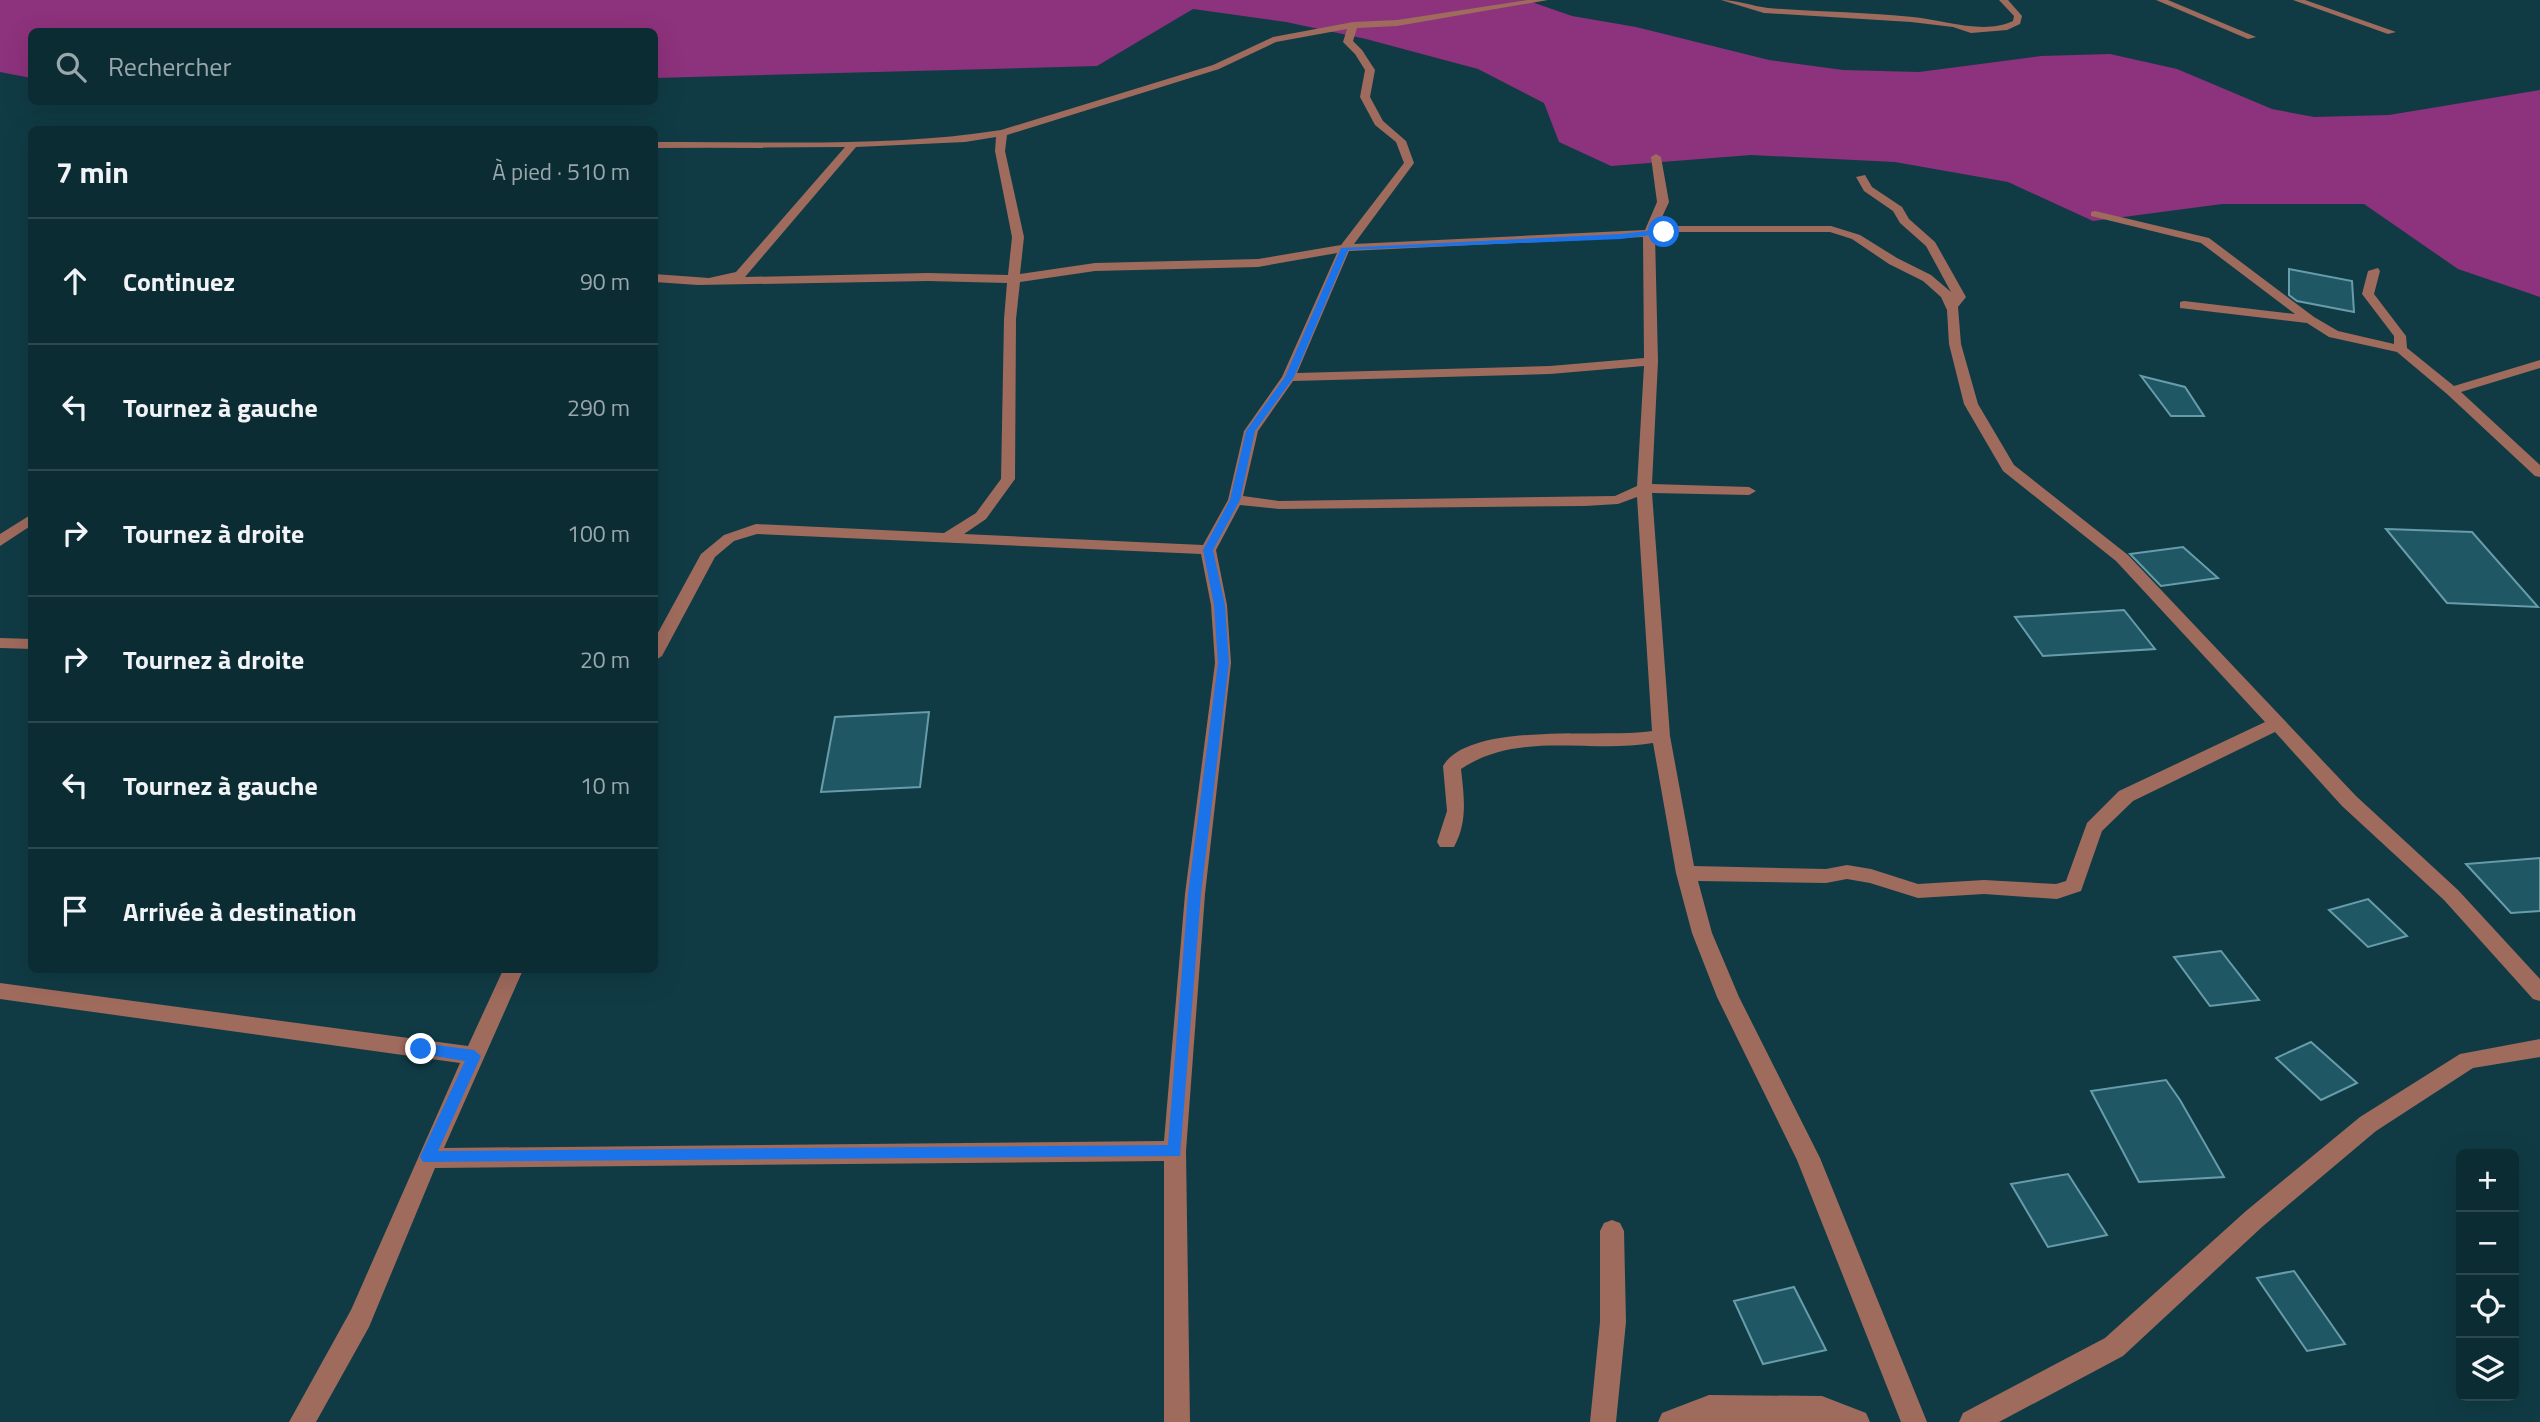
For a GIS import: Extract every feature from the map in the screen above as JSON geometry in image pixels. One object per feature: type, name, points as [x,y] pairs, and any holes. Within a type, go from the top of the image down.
[{"type":"street","points":[[658,145],[853,144],[965,139],[1002,133],[1216,67],[1273,40],[1353,26],[1397,23],[1544,0]]},
{"type":"street","points":[[1725,0],[1764,10],[1911,19],[1954,24],[1970,30],[2007,27],[2017,22],[2018,16],[2003,0]]},
{"type":"street","points":[[2160,0],[2251,37]]},
{"type":"street","points":[[2297,0],[2391,32]]},
{"type":"street","points":[[1177,1422],[1175,1152],[1195,894],[1223,663],[1219,605],[1208,550],[1235,500],[1251,431],[1289,377],[1345,248],[1409,163],[1401,141],[1379,123],[1365,97],[1370,70],[1359,52],[1348,42],[1353,26]]},
{"type":"street","points":[[947,538],[981,516],[1007,479],[1012,279],[1018,237],[1000,151],[1002,133]]},
{"type":"street","points":[[727,281],[740,275],[853,144]]},
{"type":"street","points":[[1656,158],[1663,202],[1649,234],[1651,361],[1644,488],[1661,736],[1686,873],[1702,933],[1728,997],[1808,1158],[1914,1422]]},
{"type":"street","points":[[1861,177],[1868,189],[1898,209],[1903,221],[1931,244],[1960,297],[1953,310]]},
{"type":"street","points":[[2095,214],[2204,240],[2310,320],[2334,334],[2401,349],[2452,391],[2540,473]]},
{"type":"street","points":[[658,278],[727,281],[928,277],[1012,279],[1095,267],[1258,262],[1345,248],[1649,234],[1678,229],[1831,229],[1856,237],[1893,261],[1927,278],[1947,295],[1953,310],[1955,344],[1971,404],[2008,468],[2122,558],[2349,801],[2451,895],[2540,993]]},
{"type":"street","points":[[2374,271],[2368,293],[2400,336],[2401,349]]},
{"type":"street","points":[[2184,305],[2310,320]]},
{"type":"street","points":[[1289,377],[1550,370],[1651,361]]},
{"type":"street","points":[[2452,391],[2540,364]]},
{"type":"street","points":[[1235,500],[1279,505],[1585,502],[1618,500],[1644,488],[1749,491]]},
{"type":"street","points":[[0,541],[28,521]]},
{"type":"street","points":[[658,649],[709,554],[729,538],[756,529],[1208,550]]},
{"type":"street","points":[[0,643],[28,644]]},
{"type":"street","points":[[1686,873],[1826,876],[1847,872],[1871,876],[1918,891],[1984,887],[2057,892],[2074,886],[2094,828],[2126,796],[2277,724]]},
{"type":"street","points":[[1447,842],[1455,811],[1451,766],[1463,755],[1520,741],[1643,739],[1661,736]]},
{"type":"street","points":[[302,1422],[360,1318],[428,1157],[512,973]]},
{"type":"street","points":[[0,991],[474,1056]]},
{"type":"street","points":[[1972,1422],[2114,1347],[2254,1219],[2368,1125],[2468,1060],[2540,1048]]},
{"type":"street","points":[[428,1157],[1175,1152]]},
{"type":"street","points":[[1603,1422],[1613,1322],[1612,1231]]},
{"type":"street","points":[[1671,1422],[1709,1408],[1822,1409],[1857,1422]]},
{"type":"shaded area","points":[[0,0],[1526,0],[1572,16],[1636,27],[1769,60],[1843,70],[1919,72],[2041,56],[2110,54],[2177,69],[2272,109],[2314,117],[2389,115],[2540,90],[2540,297],[2458,269],[2364,204],[2222,204],[2093,221],[2008,182],[1895,162],[1751,155],[1611,166],[1559,142],[1544,103],[1478,69],[1366,39],[1286,22],[1193,9],[1097,66],[658,78],[658,28],[28,28],[28,77],[0,72]]},
{"type":"building","points":[[2289,269],[2352,281],[2354,312],[2297,301],[2289,295]]},
{"type":"building","points":[[2141,376],[2185,387],[2204,416],[2171,416]]},
{"type":"building","points":[[2386,529],[2472,532],[2538,607],[2447,603]]},
{"type":"building","points":[[2183,547],[2218,578],[2161,586],[2130,554]]},
{"type":"building","points":[[2124,610],[2155,649],[2043,656],[2015,617]]},
{"type":"building","points":[[929,712],[920,787],[821,792],[835,717]]},
{"type":"building","points":[[2540,858],[2540,911],[2511,913],[2466,864]]},
{"type":"building","points":[[2368,899],[2407,936],[2368,947],[2329,910]]},
{"type":"building","points":[[2221,951],[2259,1000],[2210,1006],[2174,957]]},
{"type":"building","points":[[2311,1042],[2357,1083],[2321,1100],[2276,1058]]},
{"type":"building","points":[[2166,1080],[2224,1177],[2139,1182],[2091,1091]]},
{"type":"building","points":[[2068,1174],[2107,1235],[2048,1247],[2011,1184]]},
{"type":"building","points":[[2294,1271],[2345,1344],[2307,1351],[2257,1278]]},
{"type":"building","points":[[1794,1287],[1826,1350],[1763,1364],[1734,1301]]},
{"type":"route","points":[[421,1049],[474,1056],[428,1157],[1175,1152],[1195,894],[1223,663],[1219,605],[1208,550],[1235,500],[1251,431],[1289,377],[1345,248],[1664,232]]}]
